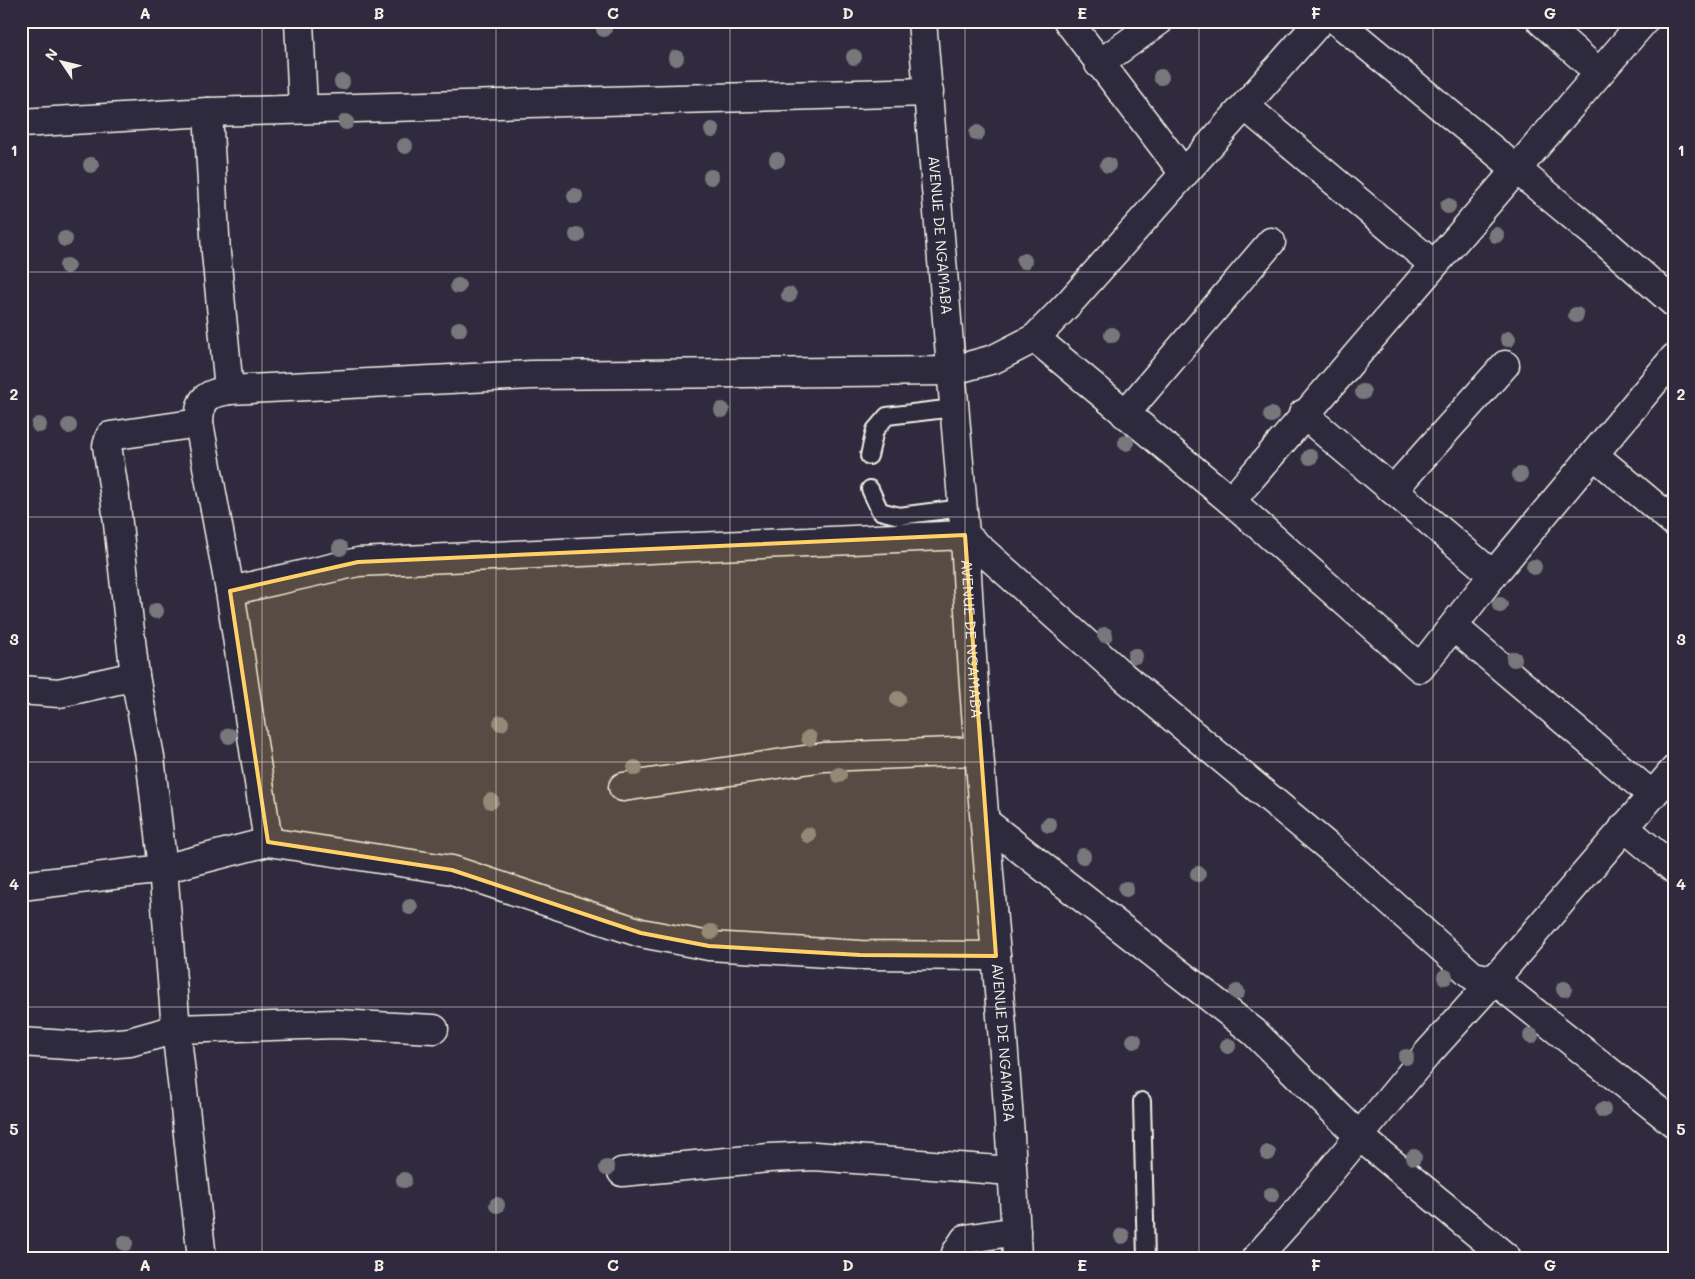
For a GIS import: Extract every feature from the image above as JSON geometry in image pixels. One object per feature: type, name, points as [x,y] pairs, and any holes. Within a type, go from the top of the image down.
[{"type":"street","points":[[299,21],[303,109]]},
{"type":"street","name":"AVENUE DE NGAMABA","points":[[922,21],[965,535],[979,751],[987,823],[1017,1258]]},
{"type":"street","points":[[1068,21],[1183,172]]},
{"type":"street","points":[[1099,64],[1160,21]]},
{"type":"street","points":[[268,842],[230,591],[199,423],[201,402],[204,399],[213,393],[228,390],[532,375],[950,371],[994,359],[1035,338],[1070,302],[1183,172],[1245,106],[1320,21]]},
{"type":"street","points":[[1337,21],[1674,303]]},
{"type":"street","points":[[1541,21],[1598,72]]},
{"type":"street","points":[[1231,501],[1515,168],[1644,21]]},
{"type":"street","points":[[21,122],[208,112],[929,92]]},
{"type":"street","points":[[1245,106],[1433,264]]},
{"type":"street","points":[[208,112],[216,253],[228,390]]},
{"type":"street","points":[[1126,414],[1271,242]]},
{"type":"street","points":[[1035,338],[1231,501],[1420,668],[1493,575],[1674,358]]},
{"type":"street","points":[[1394,490],[1505,365]]},
{"type":"street","points":[[1304,414],[1493,575]]},
{"type":"street","points":[[199,423],[110,436],[107,440],[135,676],[150,757],[163,869],[176,1029],[202,1258]]},
{"type":"street","points":[[1594,456],[1674,522]]},
{"type":"street","points":[[230,591],[358,562],[965,535],[1124,677],[1332,850],[1473,976],[1494,980],[1674,1123]]},
{"type":"street","points":[[1454,627],[1652,795]]},
{"type":"street","points":[[21,690],[59,692],[135,676]]},
{"type":"street","points":[[623,787],[824,757],[979,751]]},
{"type":"street","points":[[1256,1258],[1427,1054],[1494,980],[1674,770]]},
{"type":"street","points":[[987,823],[1254,1032],[1359,1136],[1507,1258]]},
{"type":"street","points":[[1624,827],[1674,869]]},
{"type":"street","points":[[21,886],[163,869],[268,842],[452,870],[641,932],[709,946],[860,955],[996,956]]},
{"type":"street","points":[[21,1042],[83,1046],[130,1042],[176,1029],[336,1024],[434,1029]]},
{"type":"street","points":[[622,1172],[769,1158],[815,1156],[1011,1171]]},
{"type":"street","points":[[955,1258],[965,1239],[1016,1231]]},
{"type":"lane","points":[[869,456],[875,430],[887,416],[954,408]]},
{"type":"lane","points":[[870,489],[880,511],[899,516],[962,508]]},
{"type":"lane","points":[[1142,1100],[1146,1258]]},
{"type":"highlighted area","points":[[965,535],[996,956],[860,955],[709,946],[641,933],[452,870],[268,842],[230,591],[358,562]]}]
